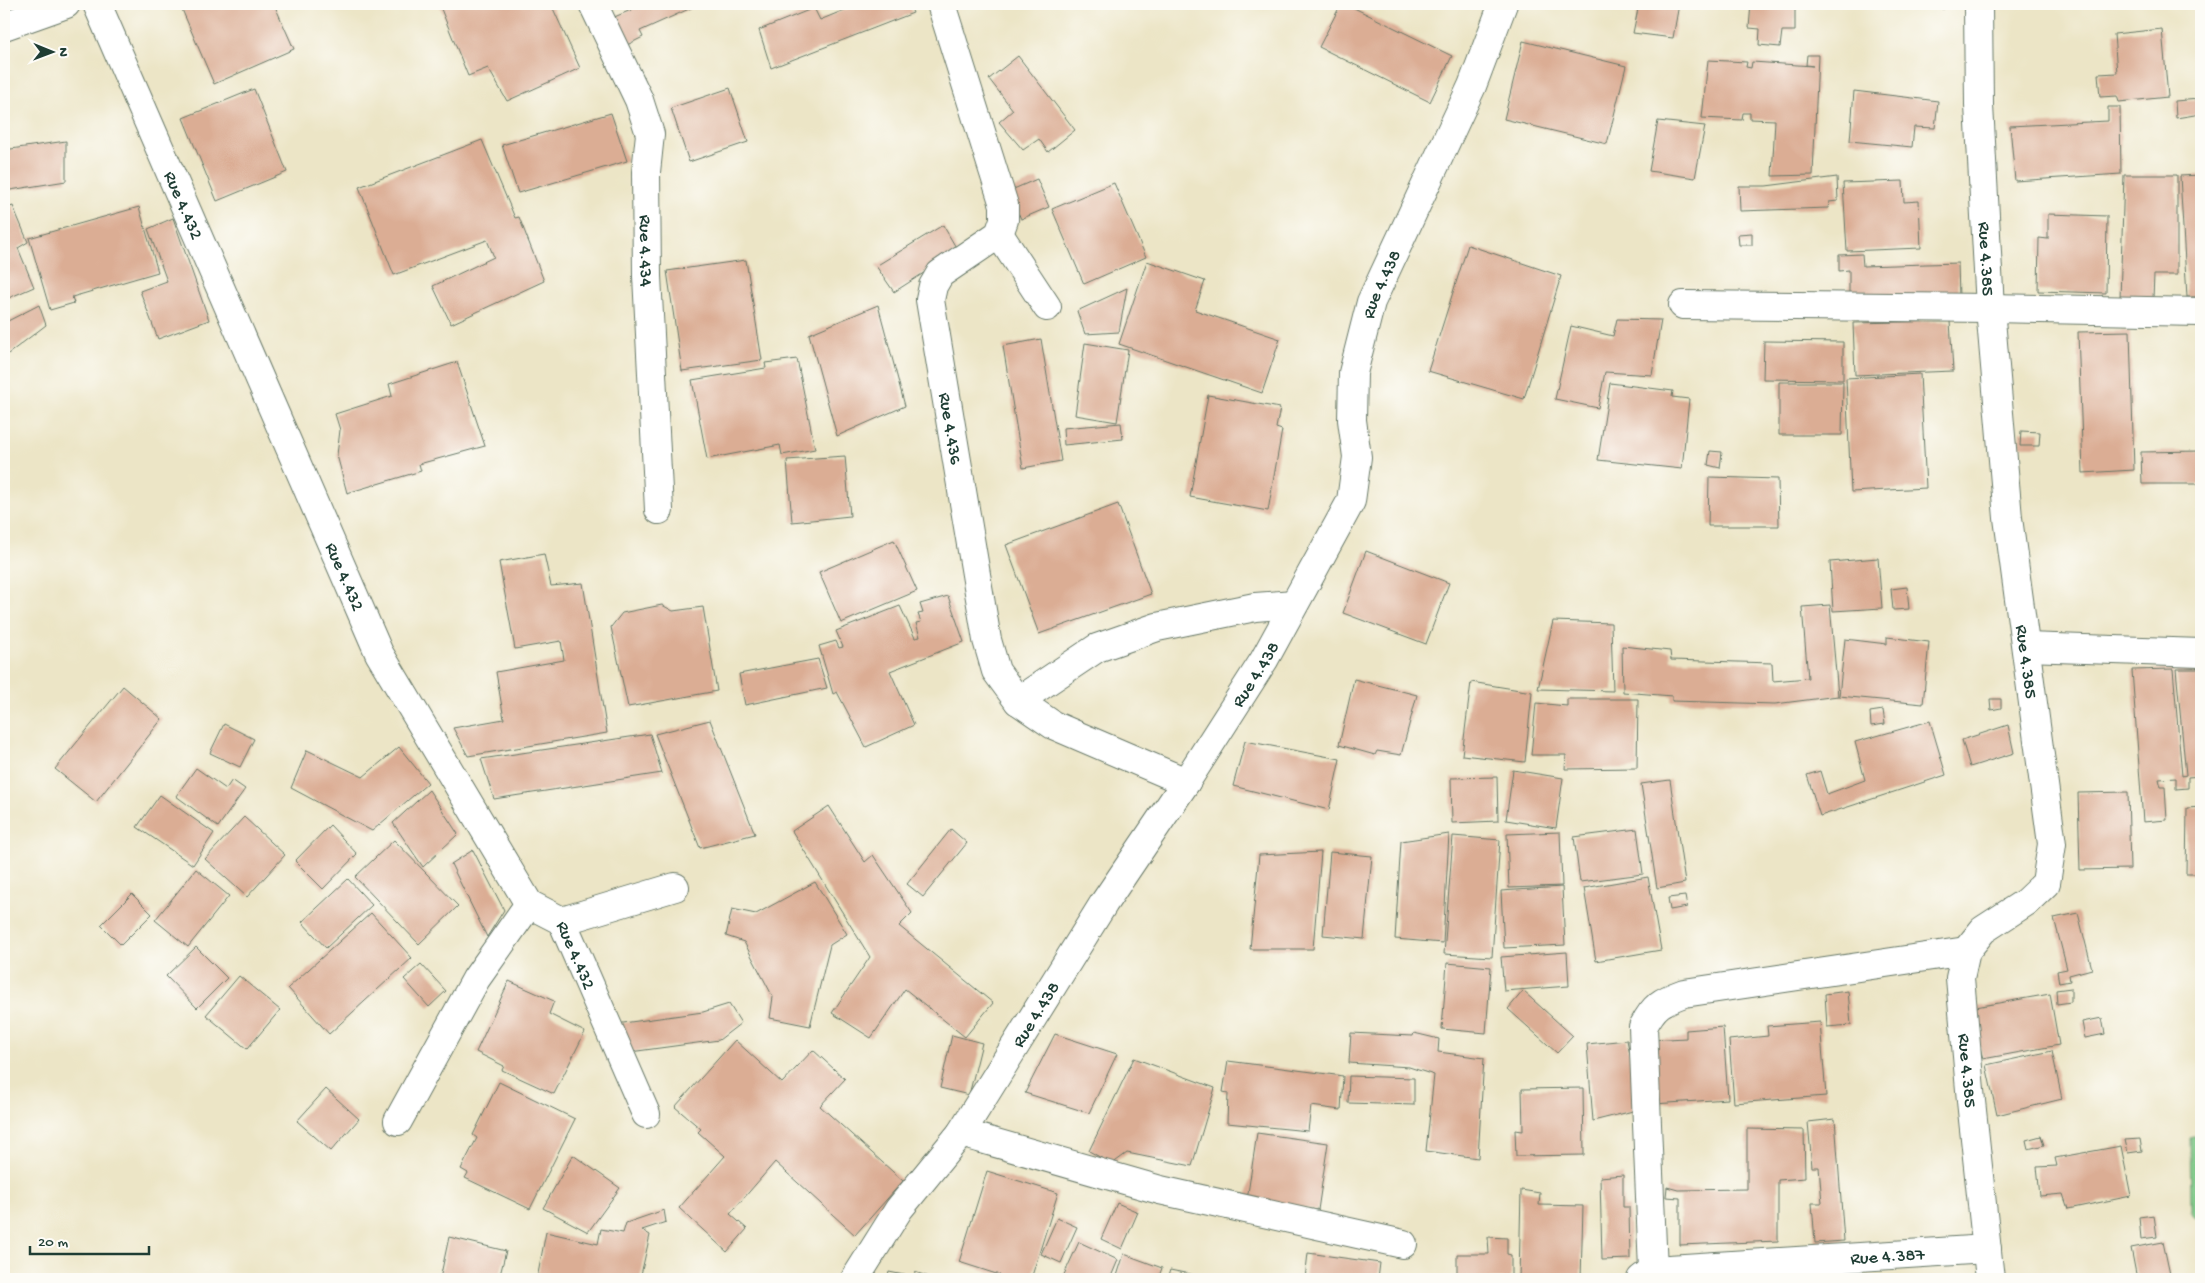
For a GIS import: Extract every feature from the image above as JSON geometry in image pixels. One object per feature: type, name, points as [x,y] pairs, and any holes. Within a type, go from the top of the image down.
[{"type":"street","points":[[4,26],[66,4]]},
{"type":"street","name":"Rue 4.432","points":[[97,4],[379,653],[529,904],[562,921],[646,1114]]},
{"type":"street","name":"Rue 4.434","points":[[593,4],[639,100],[650,134],[646,172],[647,276],[659,510]]},
{"type":"street","points":[[941,4],[1004,205],[1004,220],[999,234],[1047,307]]},
{"type":"street","name":"Rue 4.438","points":[[855,1279],[899,1209],[961,1133],[1104,903],[1186,782],[1264,660],[1351,502],[1357,457],[1352,420],[1353,373],[1371,302],[1472,86],[1504,4]]},
{"type":"street","name":"Rue 4.385","points":[[1978,4],[1979,105],[1990,308],[2008,518],[2052,844],[2046,882],[2026,902],[1983,930],[1966,950],[1960,978],[1990,1279]]},
{"type":"street","name":"Rue 4.436","points":[[999,234],[940,274],[933,286],[930,300],[987,640],[996,671],[1018,701],[1053,725],[1186,782]]},
{"type":"street","points":[[1683,305],[2201,312]]},
{"type":"street","points":[[1018,701],[1097,648],[1157,627],[1256,607],[1294,604]]},
{"type":"street","points":[[2026,647],[2201,653]]},
{"type":"street","points":[[562,921],[675,887]]},
{"type":"street","points":[[398,1121],[476,979],[529,904]]},
{"type":"street","points":[[1647,1274],[1643,1027],[1650,1012],[1662,1001],[1684,993],[1966,950]]},
{"type":"street","points":[[961,1133],[1160,1190],[1403,1244]]},
{"type":"street","name":"Rue 4.387","points":[[1647,1274],[1987,1249]]},
{"type":"green space","points":[[2201,1134],[2201,1224],[2191,1212],[2190,1138]]},
{"type":"building","points":[[188,4],[274,4],[294,49],[214,84],[181,7]]},
{"type":"building","points":[[439,4],[551,4],[580,68],[507,101],[488,68],[468,76]]},
{"type":"building","points":[[628,4],[700,4],[640,31],[643,37],[625,46],[612,18],[631,10]]},
{"type":"building","points":[[859,4],[909,4],[913,13],[771,68],[759,30],[814,8],[820,20]]},
{"type":"building","points":[[1341,4],[1346,4],[1452,56],[1430,102],[1319,47]]},
{"type":"building","points":[[1639,4],[1679,4],[1673,38],[1633,33]]},
{"type":"building","points":[[1751,4],[1795,4],[1795,31],[1782,31],[1780,47],[1759,45],[1760,29],[1749,28]]},
{"type":"building","points":[[1912,4],[1944,4],[1944,9]]},
{"type":"building","points":[[2162,29],[2168,97],[2119,102],[2117,96],[2100,97],[2098,74],[2117,73],[2114,34]]},
{"type":"building","points":[[1523,41],[1626,66],[1607,144],[1504,119]]},
{"type":"building","points":[[1807,55],[1818,55],[1813,175],[1772,176],[1775,120],[1750,119],[1750,113],[1743,113],[1742,120],[1702,118],[1708,60],[1747,62],[1746,67],[1751,68],[1752,62],[1813,66],[1806,65]]},
{"type":"building","points":[[1018,56],[1075,130],[1048,152],[1039,139],[1023,150],[999,122],[1013,110],[989,79]]},
{"type":"building","points":[[730,88],[748,142],[689,162],[671,108]]},
{"type":"building","points":[[254,89],[287,172],[217,201],[183,118]]},
{"type":"building","points":[[1854,91],[1938,101],[1935,128],[1914,127],[1912,147],[1850,141]]},
{"type":"building","points":[[2199,99],[2201,114],[2176,118],[2175,101]]},
{"type":"building","points":[[2108,107],[2120,107],[2121,174],[2015,181],[2010,126],[2108,121]]},
{"type":"building","points":[[611,113],[627,161],[518,193],[502,145]]},
{"type":"building","points":[[1658,121],[1705,126],[1695,178],[1649,171]]},
{"type":"building","points":[[482,140],[515,218],[519,217],[544,281],[451,324],[433,286],[494,257],[487,240],[394,275],[359,187]]},
{"type":"building","points":[[66,141],[66,181],[4,191],[4,150]]},
{"type":"building","points":[[2124,175],[2177,175],[2177,275],[2154,275],[2153,298],[2120,299]]},
{"type":"building","points":[[2201,175],[2201,297],[2187,297],[2180,176]]},
{"type":"building","points":[[1837,177],[1838,201],[1829,202],[1828,208],[1740,211],[1739,186],[1766,186]]},
{"type":"building","points":[[1037,179],[1049,207],[1021,219],[1009,191]]},
{"type":"building","points":[[1903,181],[1904,202],[1919,201],[1921,248],[1847,251],[1843,183]]},
{"type":"building","points":[[1114,183],[1146,257],[1084,284],[1052,209]]},
{"type":"building","points":[[13,206],[28,242],[18,248],[34,287],[4,300],[4,209]]},
{"type":"building","points":[[139,207],[158,272],[72,297],[74,303],[50,310],[29,238]]},
{"type":"building","points":[[2048,214],[2107,216],[2106,293],[2038,291],[2039,238],[2048,239]]},
{"type":"building","points":[[173,218],[209,320],[158,339],[140,291],[167,281],[148,229]]},
{"type":"building","points":[[943,225],[958,251],[894,292],[876,266]]},
{"type":"building","points":[[1752,233],[1752,245],[1739,245],[1738,234]]},
{"type":"building","points":[[1468,245],[1561,276],[1524,399],[1428,371]]},
{"type":"building","points":[[1862,254],[1863,266],[1958,263],[1959,297],[1849,300],[1849,270],[1839,271],[1839,255]]},
{"type":"building","points":[[746,260],[762,360],[682,371],[667,271]]},
{"type":"building","points":[[1147,261],[1205,281],[1195,310],[1280,339],[1262,393],[1119,344]]},
{"type":"building","points":[[1127,288],[1119,332],[1085,334],[1077,311]]},
{"type":"building","points":[[39,305],[46,325],[4,357],[4,323]]},
{"type":"building","points":[[878,305],[905,406],[837,436],[809,334]]},
{"type":"building","points":[[1617,319],[1661,320],[1652,375],[1605,372],[1598,408],[1555,399],[1571,326],[1613,336]]},
{"type":"building","points":[[1950,321],[1953,371],[1855,375],[1853,323]]},
{"type":"building","points":[[2130,331],[2134,470],[2083,473],[2078,332]]},
{"type":"building","points":[[1041,339],[1061,461],[1023,468],[1003,346]]},
{"type":"building","points":[[1764,341],[1843,342],[1843,380],[1763,379]]},
{"type":"building","points":[[1085,343],[1128,350],[1117,422],[1075,415]]},
{"type":"building","points":[[797,359],[815,449],[782,455],[780,445],[707,459],[692,380],[766,368],[765,363]]},
{"type":"building","points":[[457,362],[485,446],[419,464],[421,471],[347,493],[337,455],[340,430],[335,414],[392,396],[389,384]]},
{"type":"building","points":[[1920,374],[1926,488],[1851,492],[1846,378]]},
{"type":"building","points":[[1779,382],[1843,382],[1842,435],[1779,435]]},
{"type":"building","points":[[1610,383],[1673,391],[1672,397],[1689,399],[1682,469],[1598,460]]},
{"type":"building","points":[[1208,395],[1280,408],[1276,428],[1282,430],[1268,511],[1190,497]]},
{"type":"building","points":[[1121,423],[1123,439],[1064,445],[1063,428]]},
{"type":"building","points":[[2021,431],[2040,432],[2039,446],[2020,446]]},
{"type":"building","points":[[1710,451],[1722,452],[1720,468],[1708,465]]},
{"type":"building","points":[[2201,451],[2201,484],[2142,484],[2141,452]]},
{"type":"building","points":[[845,456],[850,516],[792,522],[787,460]]},
{"type":"building","points":[[1709,477],[1778,479],[1779,526],[1708,526]]},
{"type":"building","points":[[1118,504],[1151,594],[1039,634],[1006,545]]},
{"type":"building","points":[[894,540],[917,591],[841,623],[819,572]]},
{"type":"building","points":[[1366,551],[1449,583],[1426,644],[1343,613]]},
{"type":"building","points":[[544,554],[551,586],[583,583],[607,733],[468,756],[453,728],[504,719],[496,672],[564,660],[561,641],[515,649],[499,562]]},
{"type":"building","points":[[1878,558],[1882,608],[1833,611],[1830,562]]},
{"type":"building","points":[[1907,587],[1909,609],[1893,610],[1891,589]]},
{"type":"building","points":[[948,596],[964,642],[890,671],[914,725],[866,747],[837,692],[833,694],[819,646],[836,641],[839,648],[843,647],[836,631],[900,606],[915,638],[920,637],[916,623],[921,622],[918,614],[923,613],[920,604]]},
{"type":"building","points":[[662,605],[673,611],[703,607],[717,691],[628,707],[611,627],[622,613]]},
{"type":"building","points":[[1830,605],[1838,696],[1775,704],[1672,701],[1672,696],[1623,692],[1622,646],[1670,651],[1671,660],[1772,663],[1773,681],[1808,678],[1802,607]]},
{"type":"building","points":[[1553,621],[1611,623],[1613,691],[1538,689]]},
{"type":"building","points":[[1887,637],[1929,642],[1923,704],[1839,696],[1845,639],[1887,644]]},
{"type":"building","points":[[818,659],[827,688],[745,705],[739,674]]},
{"type":"building","points":[[2173,669],[2182,776],[2186,775],[2176,669],[2200,669],[2201,776],[2188,777],[2188,788],[2176,789],[2176,778],[2159,779],[2161,787],[2165,787],[2167,820],[2143,822],[2132,670]]},
{"type":"building","points":[[1354,679],[1417,695],[1401,755],[1377,751],[1375,755],[1339,745]]},
{"type":"building","points":[[1471,682],[1532,692],[1525,762],[1462,755]]},
{"type":"building","points":[[123,686],[162,719],[96,802],[55,769]]},
{"type":"building","points":[[1567,699],[1638,699],[1637,768],[1565,769],[1566,755],[1531,755],[1536,703],[1567,706]]},
{"type":"building","points":[[1990,699],[2001,699],[2001,708],[1991,710]]},
{"type":"building","points":[[1883,710],[1885,724],[1871,726],[1870,712]]},
{"type":"building","points":[[710,720],[755,834],[700,848],[655,734]]},
{"type":"building","points":[[1930,721],[1946,775],[1820,816],[1807,775],[1820,771],[1827,794],[1865,780],[1855,742]]},
{"type":"building","points":[[224,724],[254,739],[240,767],[210,753]]},
{"type":"building","points":[[2008,725],[2014,753],[1970,767],[1962,740]]},
{"type":"building","points":[[650,734],[662,773],[494,799],[481,759]]},
{"type":"building","points":[[1245,741],[1340,759],[1329,810],[1233,786]]},
{"type":"building","points":[[399,747],[428,783],[372,831],[291,788],[307,750],[363,777]]},
{"type":"building","points":[[196,768],[226,789],[232,780],[245,789],[218,827],[176,796]]},
{"type":"building","points":[[1513,770],[1563,778],[1556,828],[1506,820]]},
{"type":"building","points":[[1497,777],[1498,821],[1452,823],[1451,778]]},
{"type":"building","points":[[1670,780],[1685,883],[1657,888],[1641,784]]},
{"type":"building","points":[[429,790],[458,834],[423,867],[393,823]]},
{"type":"building","points":[[2128,792],[2130,869],[2080,870],[2078,793]]},
{"type":"building","points":[[160,795],[214,833],[193,865],[137,827]]},
{"type":"building","points":[[829,806],[865,862],[873,855],[912,913],[899,926],[993,1003],[965,1037],[905,989],[871,1038],[832,1013],[870,957],[792,831]]},
{"type":"building","points":[[2201,807],[2201,874],[2186,874],[2187,808]]},
{"type":"building","points":[[244,817],[285,855],[247,897],[205,859]]},
{"type":"building","points":[[330,825],[357,854],[323,889],[295,861]]},
{"type":"building","points":[[951,829],[967,843],[923,897],[907,884]]},
{"type":"building","points":[[1637,829],[1643,874],[1580,882],[1574,837]]},
{"type":"building","points":[[1560,832],[1562,886],[1509,888],[1507,834]]},
{"type":"building","points":[[1449,834],[1443,943],[1395,939],[1401,841]]},
{"type":"building","points":[[1453,836],[1500,840],[1492,957],[1444,954]]},
{"type":"building","points":[[394,840],[458,906],[419,944],[355,877]]},
{"type":"building","points":[[473,850],[504,910],[487,937],[451,864]]},
{"type":"building","points":[[1321,852],[1313,949],[1250,949],[1259,855]]},
{"type":"building","points":[[1330,852],[1372,856],[1364,939],[1323,935]]},
{"type":"building","points":[[196,869],[229,896],[188,947],[155,920]]},
{"type":"building","points":[[1648,877],[1661,950],[1596,961],[1584,888]]},
{"type":"building","points":[[348,879],[372,905],[326,948],[302,922]]},
{"type":"building","points":[[815,882],[847,934],[830,945],[810,1026],[770,1018],[773,997],[744,942],[726,936],[732,909],[756,914]]},
{"type":"building","points":[[1562,887],[1565,945],[1504,948],[1501,891]]},
{"type":"building","points":[[132,894],[152,914],[121,945],[101,925]]},
{"type":"building","points":[[1685,896],[1687,907],[1670,910],[1668,898]]},
{"type":"building","points":[[371,913],[412,958],[329,1034],[288,988]]},
{"type":"building","points":[[2078,913],[2092,969],[2069,975],[2070,981],[2059,983],[2057,971],[2067,969],[2054,918]]},
{"type":"building","points":[[196,947],[227,978],[197,1008],[166,976]]},
{"type":"building","points":[[1567,952],[1569,986],[1504,991],[1501,957]]},
{"type":"building","points":[[1447,963],[1491,967],[1486,1033],[1442,1029]]},
{"type":"building","points":[[421,964],[446,991],[429,1007],[404,979]]},
{"type":"building","points":[[239,976],[280,1010],[247,1049],[206,1015]]},
{"type":"building","points":[[509,981],[554,1001],[549,1014],[585,1032],[554,1094],[502,1070],[504,1066],[476,1052]]},
{"type":"building","points":[[2071,988],[2071,1002],[2057,1004],[2056,990]]},
{"type":"building","points":[[1523,991],[1573,1036],[1557,1053],[1508,1009]]},
{"type":"building","points":[[1848,991],[1851,1025],[1827,1027],[1825,994]]},
{"type":"building","points":[[2050,994],[2059,1045],[1983,1059],[1970,1008]]},
{"type":"building","points":[[729,1004],[741,1023],[719,1040],[630,1052],[616,1024],[703,1012]]},
{"type":"building","points":[[2102,1018],[2105,1034],[2085,1038],[2082,1022]]},
{"type":"building","points":[[1820,1022],[1826,1096],[1734,1103],[1729,1040],[1768,1036],[1767,1026]]},
{"type":"building","points":[[1723,1027],[1728,1099],[1654,1104],[1649,1040],[1686,1038],[1686,1030]]},
{"type":"building","points":[[1351,1033],[1413,1036],[1414,1033],[1439,1039],[1438,1052],[1484,1058],[1478,1158],[1426,1151],[1434,1075],[1409,1067],[1349,1063]]},
{"type":"building","points":[[1055,1034],[1117,1054],[1089,1113],[1025,1093]]},
{"type":"building","points":[[952,1035],[982,1043],[969,1095],[940,1088]]},
{"type":"building","points":[[735,1040],[782,1083],[813,1050],[845,1079],[820,1106],[903,1181],[855,1235],[775,1162],[730,1214],[747,1229],[727,1252],[679,1208],[725,1156],[698,1132],[701,1129],[675,1107]]},
{"type":"building","points":[[1627,1040],[1641,1109],[1593,1121],[1587,1044]]},
{"type":"building","points":[[2052,1051],[2062,1099],[1997,1115],[1986,1065]]},
{"type":"building","points":[[1134,1058],[1215,1088],[1192,1166],[1127,1153],[1112,1164],[1089,1151]]},
{"type":"building","points":[[1228,1061],[1343,1076],[1341,1110],[1311,1106],[1308,1131],[1227,1123],[1228,1093],[1223,1092]]},
{"type":"building","points":[[1349,1076],[1414,1078],[1414,1105],[1348,1103]]},
{"type":"building","points":[[499,1082],[575,1119],[530,1209],[465,1178],[468,1173],[461,1169],[477,1138],[473,1135]]},
{"type":"building","points":[[1583,1088],[1584,1155],[1516,1156],[1515,1130],[1523,1131],[1522,1089]]},
{"type":"building","points":[[326,1089],[359,1119],[331,1151],[297,1121]]},
{"type":"building","points":[[1835,1119],[1844,1241],[1815,1243],[1812,1203],[1822,1203],[1819,1167],[1812,1167],[1808,1122]]},
{"type":"building","points":[[1747,1129],[1804,1130],[1805,1178],[1778,1180],[1778,1241],[1680,1245],[1680,1198],[1666,1197],[1667,1187],[1678,1190],[1747,1189]]},
{"type":"building","points":[[1257,1133],[1328,1143],[1318,1210],[1247,1200]]},
{"type":"building","points":[[2041,1136],[2044,1145],[2028,1149],[2026,1140]]},
{"type":"building","points":[[2140,1139],[2142,1151],[2128,1153],[2125,1140]]},
{"type":"building","points":[[2121,1146],[2131,1196],[2068,1209],[2063,1194],[2040,1196],[2037,1167],[2057,1166],[2055,1158]]},
{"type":"building","points":[[573,1155],[620,1188],[588,1232],[543,1208]]},
{"type":"building","points":[[987,1171],[1058,1193],[1031,1279],[1012,1279],[959,1262]]},
{"type":"building","points":[[1623,1175],[1623,1207],[1629,1207],[1630,1259],[1602,1260],[1600,1177]]},
{"type":"building","points":[[1521,1190],[1540,1193],[1539,1205],[1583,1206],[1581,1279],[1519,1279]]},
{"type":"building","points":[[1117,1203],[1138,1212],[1122,1249],[1101,1239]]},
{"type":"building","points":[[664,1210],[666,1222],[642,1230],[650,1235],[640,1279],[537,1279],[546,1232],[598,1244],[601,1229],[623,1233],[626,1223]]},
{"type":"building","points":[[2154,1215],[2157,1237],[2141,1239],[2139,1217]]},
{"type":"building","points":[[1057,1218],[1077,1227],[1061,1263],[1041,1254]]},
{"type":"building","points":[[449,1237],[506,1251],[499,1279],[440,1279]]},
{"type":"building","points":[[1488,1237],[1507,1238],[1507,1254],[1511,1255],[1511,1279],[1457,1279],[1457,1254],[1489,1254]]},
{"type":"building","points":[[1079,1242],[1118,1260],[1110,1279],[1062,1279]]},
{"type":"building","points":[[2163,1242],[2171,1279],[2137,1279],[2131,1248]]},
{"type":"building","points":[[1308,1253],[1380,1263],[1378,1279],[1305,1279]]},
{"type":"building","points":[[1124,1254],[1162,1268],[1158,1279],[1116,1279]]},
{"type":"building","points":[[1170,1270],[1210,1278],[1210,1279],[1167,1279]]},
{"type":"building","points":[[889,1272],[914,1277],[915,1272],[935,1279],[887,1279]]}]
